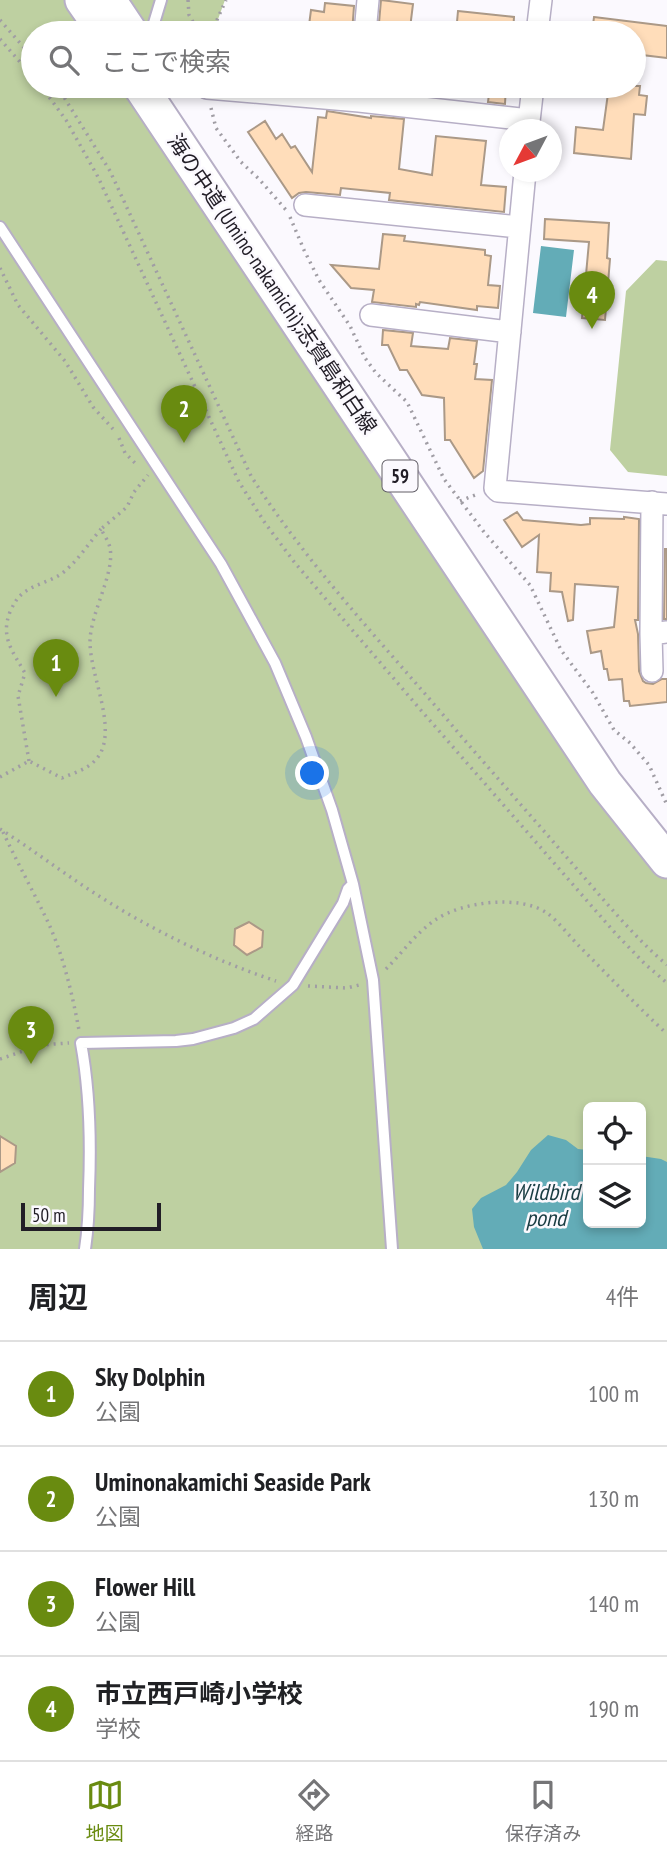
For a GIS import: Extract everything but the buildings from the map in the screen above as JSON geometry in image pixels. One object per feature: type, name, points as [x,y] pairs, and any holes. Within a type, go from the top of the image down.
[{"type":"main road","points":[[82,0],[97,21]]},
{"type":"main road","points":[[109,0],[123,21]]},
{"type":"main road","name":"海の中道 (Umino-nakamichi);志賀島和白線","points":[[148,98],[605,783],[667,861]]},
{"type":"main road","name":"海の中道 (Umino-nakamichi);志賀島和白線","points":[[173,98],[469,551],[619,772],[667,832]]},
{"type":"street","points":[[366,21],[368,0]]},
{"type":"street","points":[[538,21],[541,0]]},
{"type":"street","points":[[386,98],[499,119]]},
{"type":"street","points":[[530,119],[532,98]]},
{"type":"street","points":[[523,182],[495,488],[498,491],[659,503],[659,633],[652,671]]},
{"type":"street","points":[[305,205],[519,227]]},
{"type":"street","points":[[371,314],[510,332]]},
{"type":"lane","points":[[155,21],[161,0]]},
{"type":"lane","points":[[0,227],[221,564],[275,663],[306,737],[332,810],[353,884],[373,980],[392,1249]]},
{"type":"lane","points":[[85,1249],[91,1143],[89,1101],[81,1043],[176,1041],[215,1034],[254,1019],[293,985],[353,884]]},
{"type":"path","points":[[188,0],[193,21]]},
{"type":"path","points":[[216,21],[226,0]]},
{"type":"path","points":[[0,20],[21,44]]},
{"type":"path","points":[[0,39],[21,63]]},
{"type":"path","points":[[50,98],[66,120],[98,177],[239,482],[265,523],[295,563],[419,708],[594,908],[645,964],[667,983]]},
{"type":"path","points":[[66,98],[110,171],[251,476],[276,515],[495,775],[611,908],[667,965]]},
{"type":"path","points":[[208,98],[216,128],[241,162],[287,211],[314,270],[350,326],[365,358],[376,373],[407,402],[444,479],[484,532],[530,585],[561,650],[593,693],[614,730],[630,743],[649,765],[667,804]]},
{"type":"path","points":[[0,268],[18,305],[65,361],[93,407],[117,433],[125,453],[147,475]]},
{"type":"path","points":[[29,761],[18,696],[25,673],[6,637],[9,615],[18,597],[64,572],[101,529],[127,507],[147,475],[159,468]]},
{"type":"path","points":[[29,761],[62,778],[87,767],[101,752],[106,734],[90,642],[98,602],[108,573],[110,548],[101,529]]},
{"type":"path","points":[[0,777],[29,761]]},
{"type":"path","points":[[1,829],[104,900],[166,934],[248,972],[293,985],[347,988],[366,984],[435,919],[470,905],[522,903],[546,912],[667,1034]]},
{"type":"path","points":[[0,1059],[41,1045],[81,1043],[69,986],[48,921],[1,829]]},
{"type":"green space","points":[[0,0],[76,0],[90,21],[21,21],[21,98],[140,98],[667,877],[667,1249],[0,1249]]},
{"type":"green space","points":[[116,0],[225,0],[217,21],[130,21]]},
{"type":"green space","points":[[656,260],[667,261],[667,476],[628,472],[610,450],[626,291]]},
{"type":"water","points":[[541,246],[574,250],[566,317],[533,313]]},
{"type":"water","name":"Wildbird pond","points":[[548,1135],[566,1140],[583,1150],[583,1228],[646,1228],[646,1157],[667,1162],[667,1249],[483,1249],[474,1227],[472,1209],[481,1198],[506,1185],[531,1150]]},
{"type":"place","name":"市立西戸崎小学校","points":[[592,329]]},
{"type":"place","name":"Uminonakamichi Seaside Park","points":[[184,443]]},
{"type":"place","name":"Sky Dolphin","points":[[56,697]]},
{"type":"place","name":"Flower Hill","points":[[31,1064]]}]
